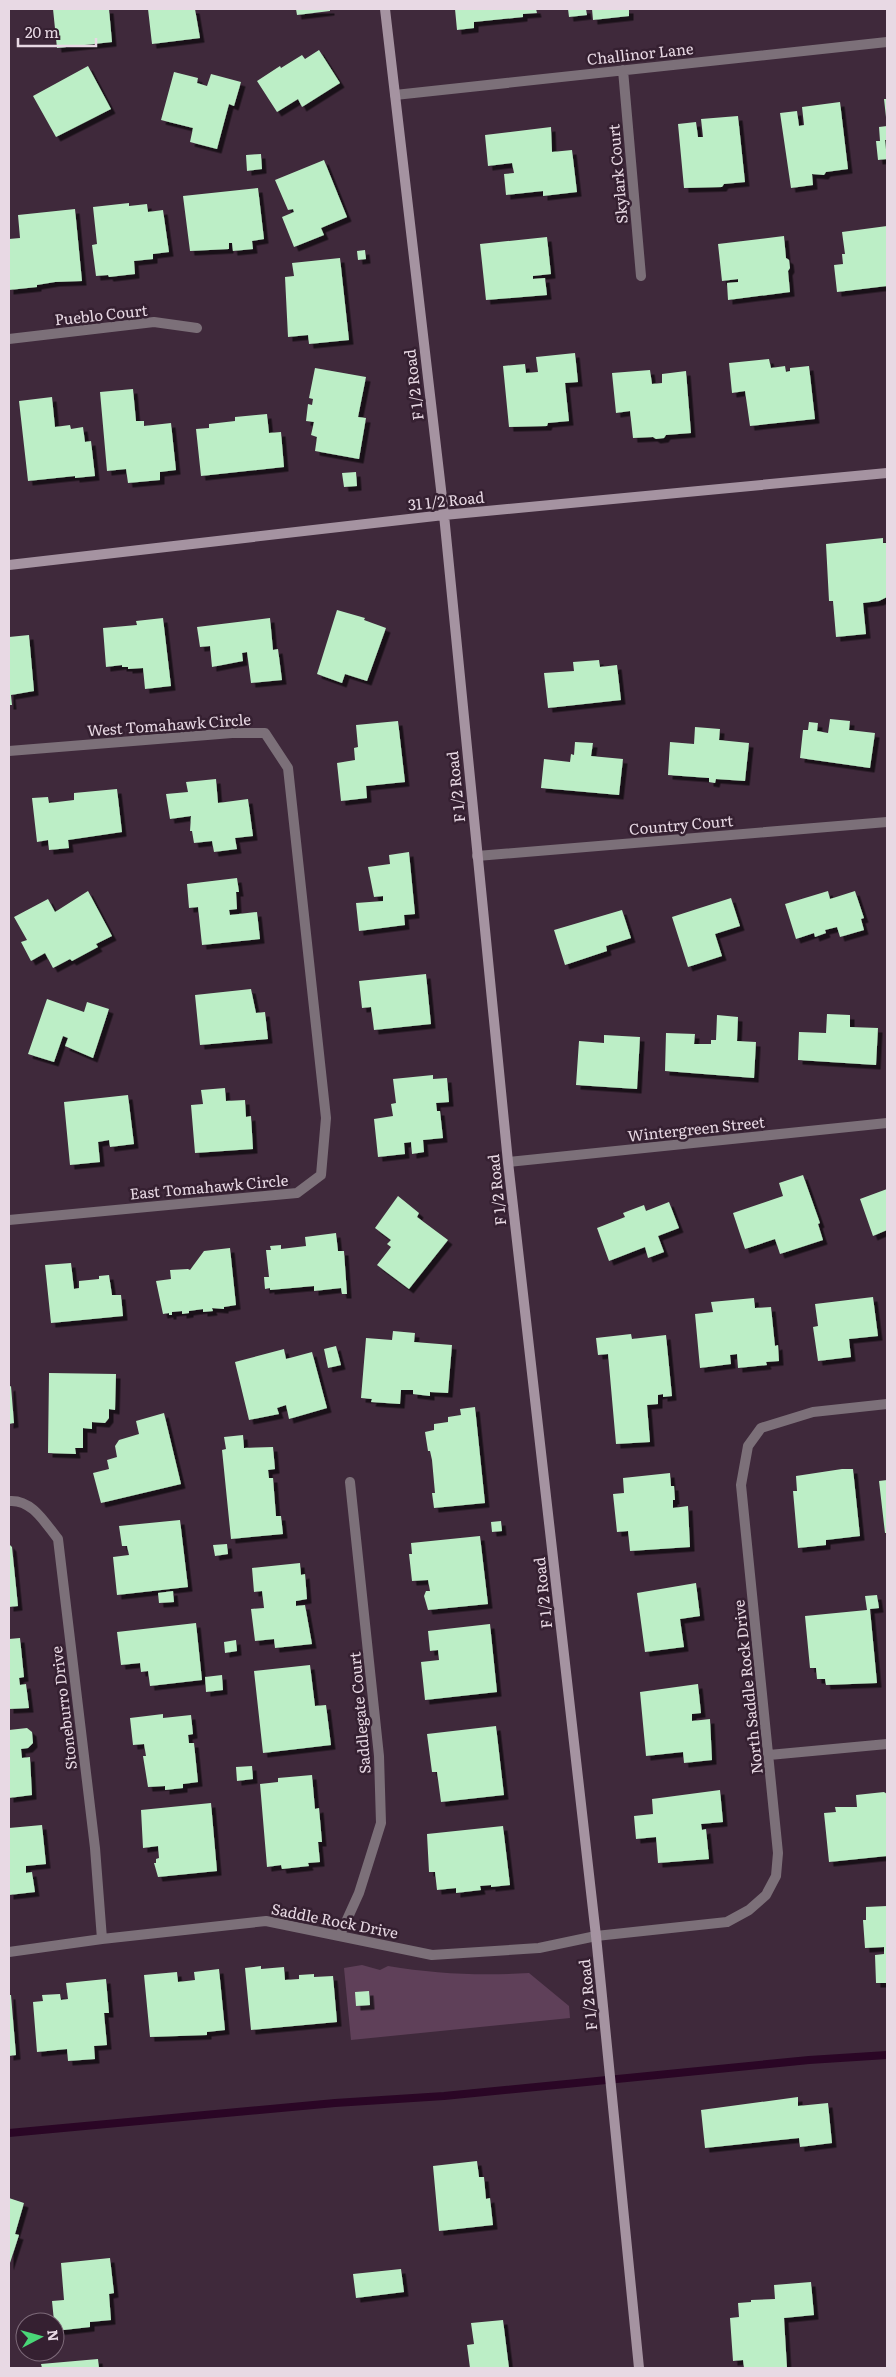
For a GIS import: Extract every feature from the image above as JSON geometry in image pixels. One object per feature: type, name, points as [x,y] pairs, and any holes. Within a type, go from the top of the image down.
[{"type":"street","name":"F 1/2 Road","points":[[385,9],[444,515],[508,1162],[596,1936],[639,2368]]},
{"type":"street","name":"Challinor Lane","points":[[395,95],[887,42]]},
{"type":"street","name":"Skylark Court","points":[[623,70],[641,276]]},
{"type":"street","name":"Pueblo Court","points":[[9,339],[154,322],[197,328]]},
{"type":"street","name":"31 1/2 Road","points":[[9,566],[444,515],[887,473]]},
{"type":"street","name":"West Tomahawk Circle","points":[[9,751],[232,733],[266,734],[288,768],[307,942]]},
{"type":"street","name":"Country Court","points":[[477,856],[887,822]]},
{"type":"street","name":"East Tomahawk Circle","points":[[9,1220],[297,1193],[321,1175],[326,1118],[307,942]]},
{"type":"street","name":"Wintergreen Street","points":[[508,1162],[887,1123]]},
{"type":"street","name":"North Saddle Rock Drive","points":[[596,1936],[727,1922],[749,1910],[766,1895],[776,1876],[778,1853],[741,1485],[748,1446],[761,1428],[804,1415],[887,1404]]},
{"type":"street","name":"Saddlegate Court","points":[[340,1935],[359,1893],[381,1823],[379,1756],[350,1482]]},
{"type":"street","name":"Stoneburro Drive","points":[[9,1501],[19,1500],[35,1510],[58,1539],[95,1848],[102,1939]]},
{"type":"street","points":[[769,1755],[887,1744]]},
{"type":"street","name":"Saddle Rock Drive","points":[[9,1952],[102,1939],[266,1921],[432,1955],[539,1948],[596,1936]]},
{"type":"shaded area","points":[[362,1965],[380,1970],[388,1966],[458,1974],[529,1973],[569,2006],[570,2018],[351,2040],[344,1968]]},
{"type":"building","points":[[53,9],[109,9],[112,42],[57,48]]},
{"type":"building","points":[[148,9],[195,9],[200,38],[152,44]]},
{"type":"building","points":[[296,9],[330,9],[330,11],[297,15]]},
{"type":"building","points":[[455,9],[536,9],[537,13],[523,14],[523,17],[474,22],[474,28],[457,30]]},
{"type":"building","points":[[568,9],[586,9],[587,15],[569,17]]},
{"type":"building","points":[[592,9],[629,9],[629,16],[593,20]]},
{"type":"building","points":[[319,50],[340,83],[302,107],[298,99],[277,112],[257,81],[302,55],[305,59]]},
{"type":"building","points":[[88,66],[111,109],[56,137],[33,96]]},
{"type":"building","points":[[174,72],[198,78],[197,83],[207,86],[211,74],[241,82],[234,106],[229,104],[217,149],[190,142],[193,128],[161,120]]},
{"type":"building","points":[[884,99],[887,99],[887,117],[886,117]]},
{"type":"building","points":[[840,102],[848,169],[826,172],[824,175],[812,174],[813,185],[791,188],[780,113],[797,111],[799,126],[804,125],[802,107]]},
{"type":"building","points":[[738,116],[745,182],[724,184],[722,187],[684,188],[678,124],[696,122],[698,137],[703,137],[701,119]]},
{"type":"building","points":[[887,126],[887,140],[885,140],[887,159],[878,160],[876,141],[880,141],[879,127]]},
{"type":"building","points":[[551,127],[552,152],[572,150],[577,192],[543,196],[543,191],[506,195],[504,174],[514,173],[512,163],[488,166],[485,135]]},
{"type":"building","points":[[261,154],[262,169],[247,171],[246,155]]},
{"type":"building","points":[[324,160],[347,217],[321,228],[324,235],[294,247],[282,217],[294,212],[293,209],[288,210],[275,180]]},
{"type":"building","points":[[258,188],[264,239],[252,241],[253,249],[233,251],[232,243],[229,243],[229,249],[190,251],[183,196]]},
{"type":"building","points":[[129,203],[129,206],[147,204],[148,212],[163,210],[169,252],[153,254],[153,259],[134,261],[135,274],[109,277],[108,275],[96,276],[92,245],[97,244],[93,207]]},
{"type":"building","points":[[75,209],[82,281],[55,282],[37,285],[37,287],[9,290],[9,239],[20,238],[18,215]]},
{"type":"building","points":[[887,226],[887,286],[837,292],[834,265],[843,264],[842,254],[845,254],[842,232]]},
{"type":"building","points":[[784,236],[786,258],[789,260],[790,268],[788,271],[790,292],[728,300],[727,283],[738,282],[738,279],[722,281],[718,244]]},
{"type":"building","points":[[547,237],[551,274],[533,276],[533,279],[545,278],[547,295],[486,300],[480,244]]},
{"type":"building","points":[[365,250],[366,259],[358,260],[357,251]]},
{"type":"building","points":[[340,258],[349,340],[309,344],[308,335],[288,337],[285,277],[294,276],[292,263]]},
{"type":"building","points":[[575,353],[578,382],[565,383],[569,421],[548,423],[547,426],[509,427],[503,366],[525,364],[526,373],[538,372],[536,357]]},
{"type":"building","points":[[769,359],[771,368],[785,366],[786,372],[790,371],[790,368],[809,366],[815,419],[750,426],[745,391],[732,393],[729,363]]},
{"type":"building","points":[[315,368],[366,377],[358,417],[366,418],[359,459],[315,451],[317,437],[311,435],[314,422],[306,421],[308,404],[312,405],[313,399],[309,398]]},
{"type":"building","points":[[650,370],[652,384],[662,383],[662,374],[686,371],[691,433],[666,435],[664,438],[656,439],[653,437],[633,438],[630,411],[616,413],[612,373]]},
{"type":"building","points":[[133,389],[136,421],[144,421],[144,426],[171,423],[176,470],[160,472],[160,480],[128,483],[126,469],[107,471],[100,392]]},
{"type":"building","points":[[52,397],[55,427],[70,425],[71,429],[83,427],[85,442],[91,441],[95,476],[28,481],[19,401]]},
{"type":"building","points":[[267,414],[269,433],[281,432],[284,467],[201,476],[196,429],[209,428],[209,424],[235,421],[235,417]]},
{"type":"building","points":[[356,472],[357,486],[344,487],[342,473]]},
{"type":"building","points":[[883,538],[883,543],[886,543],[887,597],[879,601],[863,603],[866,634],[836,637],[833,601],[829,601],[826,544]]},
{"type":"building","points":[[337,610],[365,618],[364,620],[386,628],[367,681],[345,674],[342,683],[317,674]]},
{"type":"building","points":[[163,618],[171,686],[145,689],[143,668],[128,669],[128,667],[122,667],[122,665],[106,667],[103,628],[137,625],[136,621]]},
{"type":"building","points":[[270,618],[273,650],[278,649],[282,680],[251,683],[247,652],[242,653],[243,661],[212,667],[210,646],[200,647],[197,627]]},
{"type":"building","points":[[29,635],[34,691],[11,695],[12,705],[9,705],[9,637]]},
{"type":"building","points":[[599,660],[600,667],[617,665],[621,700],[548,708],[544,673],[574,671],[573,662]]},
{"type":"building","points":[[830,719],[850,721],[849,730],[875,733],[870,768],[800,758],[803,730],[808,730],[809,722],[818,723],[817,731],[828,733]]},
{"type":"building","points":[[398,721],[405,782],[366,786],[367,798],[341,801],[337,763],[355,760],[354,748],[358,747],[356,725]]},
{"type":"building","points":[[695,727],[720,729],[719,740],[749,743],[745,781],[716,779],[715,783],[709,782],[709,778],[668,775],[670,742],[694,744]]},
{"type":"building","points":[[575,742],[593,743],[591,756],[623,759],[619,795],[541,788],[544,759],[570,762],[571,754],[574,755]]},
{"type":"building","points":[[216,779],[218,803],[248,799],[253,836],[235,838],[237,849],[214,852],[212,841],[194,843],[192,831],[190,831],[191,816],[170,819],[166,794],[188,792],[186,782]]},
{"type":"building","points":[[117,789],[122,832],[68,840],[69,848],[49,850],[48,840],[37,842],[32,798],[48,797],[49,803],[74,800],[74,793]]},
{"type":"building","points":[[409,852],[415,914],[404,915],[405,925],[359,931],[356,903],[383,901],[383,896],[374,897],[368,867],[390,864],[389,855]]},
{"type":"building","points":[[237,878],[239,892],[236,892],[237,909],[229,910],[230,915],[257,912],[260,939],[202,945],[198,907],[189,908],[187,884]]},
{"type":"building","points":[[88,891],[112,936],[96,944],[98,947],[72,961],[70,959],[53,968],[45,953],[31,961],[21,942],[27,940],[14,917],[48,899],[55,912]]},
{"type":"building","points":[[828,891],[830,899],[855,891],[864,918],[861,919],[864,930],[840,937],[837,927],[825,930],[826,933],[815,937],[814,933],[796,939],[785,904]]},
{"type":"building","points":[[731,898],[740,926],[715,934],[722,956],[688,967],[672,917]]},
{"type":"building","points":[[622,910],[631,938],[606,946],[607,951],[565,965],[554,930]]},
{"type":"building","points":[[426,974],[431,1024],[374,1030],[371,1007],[362,1008],[359,981]]},
{"type":"building","points":[[251,989],[256,1013],[265,1012],[268,1039],[200,1045],[195,995]]},
{"type":"building","points":[[47,999],[84,1012],[87,1002],[109,1009],[93,1058],[65,1046],[68,1038],[63,1036],[54,1062],[28,1054]]},
{"type":"building","points":[[827,1014],[850,1015],[850,1027],[878,1028],[876,1065],[798,1060],[799,1032],[826,1033]]},
{"type":"building","points":[[717,1015],[738,1017],[737,1041],[756,1042],[754,1078],[665,1071],[666,1033],[695,1034],[694,1044],[711,1044],[711,1040],[716,1040]]},
{"type":"building","points":[[604,1035],[640,1037],[637,1089],[576,1085],[579,1041],[604,1043]]},
{"type":"building","points":[[433,1075],[433,1079],[447,1078],[449,1102],[436,1103],[437,1111],[440,1111],[443,1138],[423,1140],[424,1152],[412,1154],[411,1142],[404,1143],[405,1154],[378,1157],[374,1119],[393,1116],[391,1104],[396,1103],[393,1079]]},
{"type":"building","points":[[225,1088],[226,1101],[245,1100],[246,1117],[251,1116],[253,1149],[195,1153],[191,1105],[203,1104],[201,1090]]},
{"type":"building","points":[[128,1095],[134,1144],[110,1147],[109,1140],[98,1142],[100,1162],[70,1165],[64,1102]]},
{"type":"building","points":[[803,1175],[820,1223],[818,1224],[823,1240],[780,1254],[775,1239],[745,1249],[733,1213],[783,1196],[779,1183]]},
{"type":"building","points":[[887,1189],[887,1230],[873,1236],[860,1199]]},
{"type":"building","points":[[398,1196],[419,1213],[417,1217],[448,1240],[409,1289],[377,1265],[391,1247],[387,1244],[391,1240],[375,1228]]},
{"type":"building","points":[[669,1202],[679,1228],[658,1236],[664,1252],[648,1258],[645,1247],[609,1261],[597,1228],[625,1217],[623,1213],[644,1205],[646,1211]]},
{"type":"building","points":[[336,1233],[338,1251],[344,1251],[347,1294],[342,1294],[341,1288],[314,1291],[314,1286],[265,1289],[264,1277],[269,1277],[266,1250],[271,1250],[270,1246],[281,1245],[281,1249],[306,1246],[305,1237]]},
{"type":"building","points":[[230,1248],[236,1305],[224,1307],[224,1309],[212,1308],[213,1311],[203,1312],[203,1309],[182,1314],[182,1311],[172,1312],[172,1315],[169,1315],[169,1313],[163,1314],[156,1281],[171,1279],[170,1270],[190,1270],[204,1251]]},
{"type":"building","points":[[71,1263],[74,1289],[79,1288],[79,1281],[99,1279],[99,1276],[109,1275],[112,1295],[121,1295],[123,1316],[51,1323],[45,1265]]},
{"type":"building","points":[[873,1297],[878,1336],[849,1339],[851,1357],[818,1361],[813,1327],[818,1326],[815,1304]]},
{"type":"building","points":[[754,1298],[755,1308],[771,1307],[775,1346],[778,1345],[779,1361],[766,1362],[767,1365],[738,1368],[737,1354],[730,1355],[731,1364],[700,1368],[695,1314],[713,1312],[711,1302]]},
{"type":"building","points":[[393,1331],[415,1333],[414,1342],[452,1345],[448,1393],[430,1392],[430,1396],[413,1394],[413,1390],[401,1390],[400,1404],[371,1402],[372,1399],[361,1398],[366,1338],[392,1340]]},
{"type":"building","points":[[631,1334],[632,1339],[666,1335],[672,1396],[663,1397],[663,1394],[658,1395],[658,1404],[647,1405],[650,1442],[616,1444],[608,1354],[598,1355],[596,1338]]},
{"type":"building","points":[[336,1346],[341,1365],[328,1368],[324,1349]]},
{"type":"building","points":[[284,1349],[286,1359],[312,1352],[327,1408],[289,1419],[286,1405],[277,1408],[279,1414],[249,1420],[235,1362]]},
{"type":"building","points":[[49,1373],[116,1374],[115,1410],[109,1409],[109,1418],[105,1423],[92,1422],[92,1429],[83,1428],[83,1448],[75,1448],[76,1454],[48,1453]]},
{"type":"building","points":[[11,1386],[14,1423],[9,1424],[9,1387]]},
{"type":"building","points":[[475,1407],[485,1503],[434,1508],[432,1493],[435,1493],[432,1460],[430,1451],[428,1451],[425,1432],[434,1430],[434,1424],[448,1422],[448,1417],[461,1415],[460,1409]]},
{"type":"building","points":[[164,1413],[181,1484],[101,1503],[93,1473],[109,1469],[107,1460],[117,1457],[115,1446],[119,1440],[139,1434],[136,1421]]},
{"type":"building","points":[[243,1435],[244,1448],[273,1447],[275,1469],[268,1470],[269,1478],[273,1478],[276,1516],[281,1516],[283,1534],[231,1539],[222,1450],[226,1449],[224,1437]]},
{"type":"building","points":[[853,1469],[860,1536],[826,1540],[826,1545],[798,1548],[793,1491],[797,1491],[796,1476]]},
{"type":"building","points":[[670,1473],[671,1486],[674,1486],[675,1500],[673,1500],[673,1508],[688,1506],[690,1547],[630,1551],[628,1531],[617,1532],[613,1494],[624,1493],[623,1478]]},
{"type":"building","points":[[887,1480],[887,1533],[885,1533],[879,1481]]},
{"type":"building","points":[[180,1520],[188,1587],[117,1595],[113,1557],[129,1555],[127,1546],[122,1546],[119,1526]]},
{"type":"building","points":[[501,1521],[502,1531],[492,1532],[491,1522]]},
{"type":"building","points":[[480,1536],[488,1604],[428,1610],[424,1596],[426,1591],[430,1591],[428,1580],[412,1581],[409,1554],[412,1554],[411,1543]]},
{"type":"building","points":[[9,1544],[12,1547],[18,1606],[9,1607]]},
{"type":"building","points":[[227,1544],[228,1554],[215,1556],[213,1545]]},
{"type":"building","points":[[300,1563],[301,1575],[305,1574],[307,1599],[296,1601],[296,1606],[305,1605],[312,1644],[275,1648],[274,1639],[255,1641],[251,1609],[264,1608],[262,1591],[254,1592],[252,1568]]},
{"type":"building","points":[[696,1583],[700,1616],[680,1619],[684,1647],[645,1652],[637,1593]]},
{"type":"building","points":[[173,1591],[174,1602],[159,1603],[158,1593]]},
{"type":"building","points":[[877,1595],[879,1608],[870,1609],[877,1683],[826,1685],[825,1679],[817,1679],[816,1668],[810,1668],[805,1616],[867,1610],[865,1596]]},
{"type":"building","points":[[196,1623],[202,1680],[150,1686],[148,1671],[141,1672],[140,1663],[121,1665],[117,1632]]},
{"type":"building","points":[[490,1624],[497,1692],[425,1700],[421,1662],[439,1660],[438,1650],[430,1651],[428,1631]]},
{"type":"building","points":[[20,1638],[24,1677],[19,1678],[20,1685],[26,1684],[29,1708],[9,1709],[9,1639]]},
{"type":"building","points":[[236,1640],[237,1651],[225,1653],[224,1642]]},
{"type":"building","points":[[310,1665],[315,1706],[326,1705],[331,1745],[263,1753],[254,1671]]},
{"type":"building","points":[[222,1675],[223,1690],[206,1692],[205,1677]]},
{"type":"building","points":[[698,1684],[701,1713],[692,1714],[692,1721],[710,1719],[712,1760],[684,1763],[683,1752],[646,1756],[640,1692]]},
{"type":"building","points":[[163,1714],[163,1718],[191,1715],[193,1734],[188,1735],[189,1743],[194,1743],[198,1782],[183,1784],[183,1788],[165,1790],[165,1786],[148,1787],[143,1756],[146,1756],[144,1744],[133,1745],[130,1718]]},
{"type":"building","points":[[496,1726],[504,1795],[441,1802],[437,1772],[432,1772],[427,1734]]},
{"type":"building","points":[[27,1728],[32,1732],[33,1743],[28,1748],[21,1749],[22,1758],[30,1757],[32,1795],[9,1798],[9,1730]]},
{"type":"building","points":[[252,1766],[253,1779],[237,1781],[236,1767]]},
{"type":"building","points":[[312,1775],[315,1809],[319,1808],[322,1842],[318,1842],[320,1862],[308,1863],[309,1866],[282,1869],[281,1865],[267,1867],[260,1784],[278,1782],[278,1778]]},
{"type":"building","points":[[720,1790],[723,1822],[701,1824],[702,1830],[706,1829],[709,1859],[658,1863],[656,1837],[636,1839],[634,1816],[653,1814],[652,1799]]},
{"type":"building","points":[[884,1792],[887,1794],[887,1856],[829,1862],[824,1813],[836,1812],[835,1807],[857,1807],[856,1795]]},
{"type":"building","points":[[211,1803],[217,1871],[158,1877],[154,1863],[159,1858],[158,1846],[143,1848],[141,1810]]},
{"type":"building","points":[[42,1825],[46,1864],[26,1866],[26,1873],[32,1872],[35,1892],[9,1895],[9,1828]]},
{"type":"building","points":[[503,1826],[510,1885],[480,1886],[481,1890],[456,1893],[456,1888],[437,1890],[435,1872],[429,1872],[427,1834]]},
{"type":"building","points":[[887,1906],[887,1983],[876,1983],[875,1955],[884,1954],[884,1947],[865,1948],[863,1920],[866,1920],[866,1907]]},
{"type":"building","points":[[261,1966],[261,1969],[284,1967],[285,1980],[299,1979],[299,1975],[314,1974],[314,1977],[333,1976],[337,2022],[251,2030],[245,1968]]},
{"type":"building","points":[[219,1969],[225,2030],[207,2032],[207,2035],[150,2037],[144,1975],[177,1972],[178,1982],[195,1980],[194,1972]]},
{"type":"building","points":[[106,1979],[109,2013],[104,2013],[107,2045],[94,2046],[95,2059],[68,2061],[67,2049],[37,2052],[33,2002],[43,2001],[42,1995],[60,1994],[61,2000],[68,1999],[66,1983]]},
{"type":"building","points":[[369,1991],[370,2005],[356,2006],[355,1992]]},
{"type":"building","points":[[9,1995],[11,1995],[16,2055],[9,2056]]},
{"type":"building","points":[[798,2097],[798,2106],[828,2103],[832,2143],[800,2147],[799,2138],[705,2148],[701,2110]]},
{"type":"building","points":[[477,2161],[479,2177],[484,2177],[486,2199],[490,2198],[493,2225],[439,2231],[433,2166]]},
{"type":"building","points":[[9,2198],[24,2203],[15,2234],[19,2235],[9,2266]]},
{"type":"building","points":[[110,2258],[114,2293],[109,2294],[111,2320],[90,2322],[90,2327],[65,2330],[65,2312],[53,2312],[52,2301],[64,2300],[61,2263]]},
{"type":"building","points":[[401,2269],[404,2292],[356,2298],[353,2274]]},
{"type":"building","points":[[811,2282],[814,2315],[784,2318],[787,2368],[744,2368],[743,2360],[733,2361],[730,2318],[739,2317],[738,2303],[751,2302],[751,2300],[775,2299],[774,2285]]},
{"type":"building","points":[[503,2320],[509,2368],[470,2368],[467,2345],[474,2344],[471,2323]]},
{"type":"building","points":[[98,2359],[99,2368],[42,2368],[41,2364]]},
{"type":"waterway","points":[[9,2133],[335,2103],[444,2096],[809,2060],[887,2055]]}]
